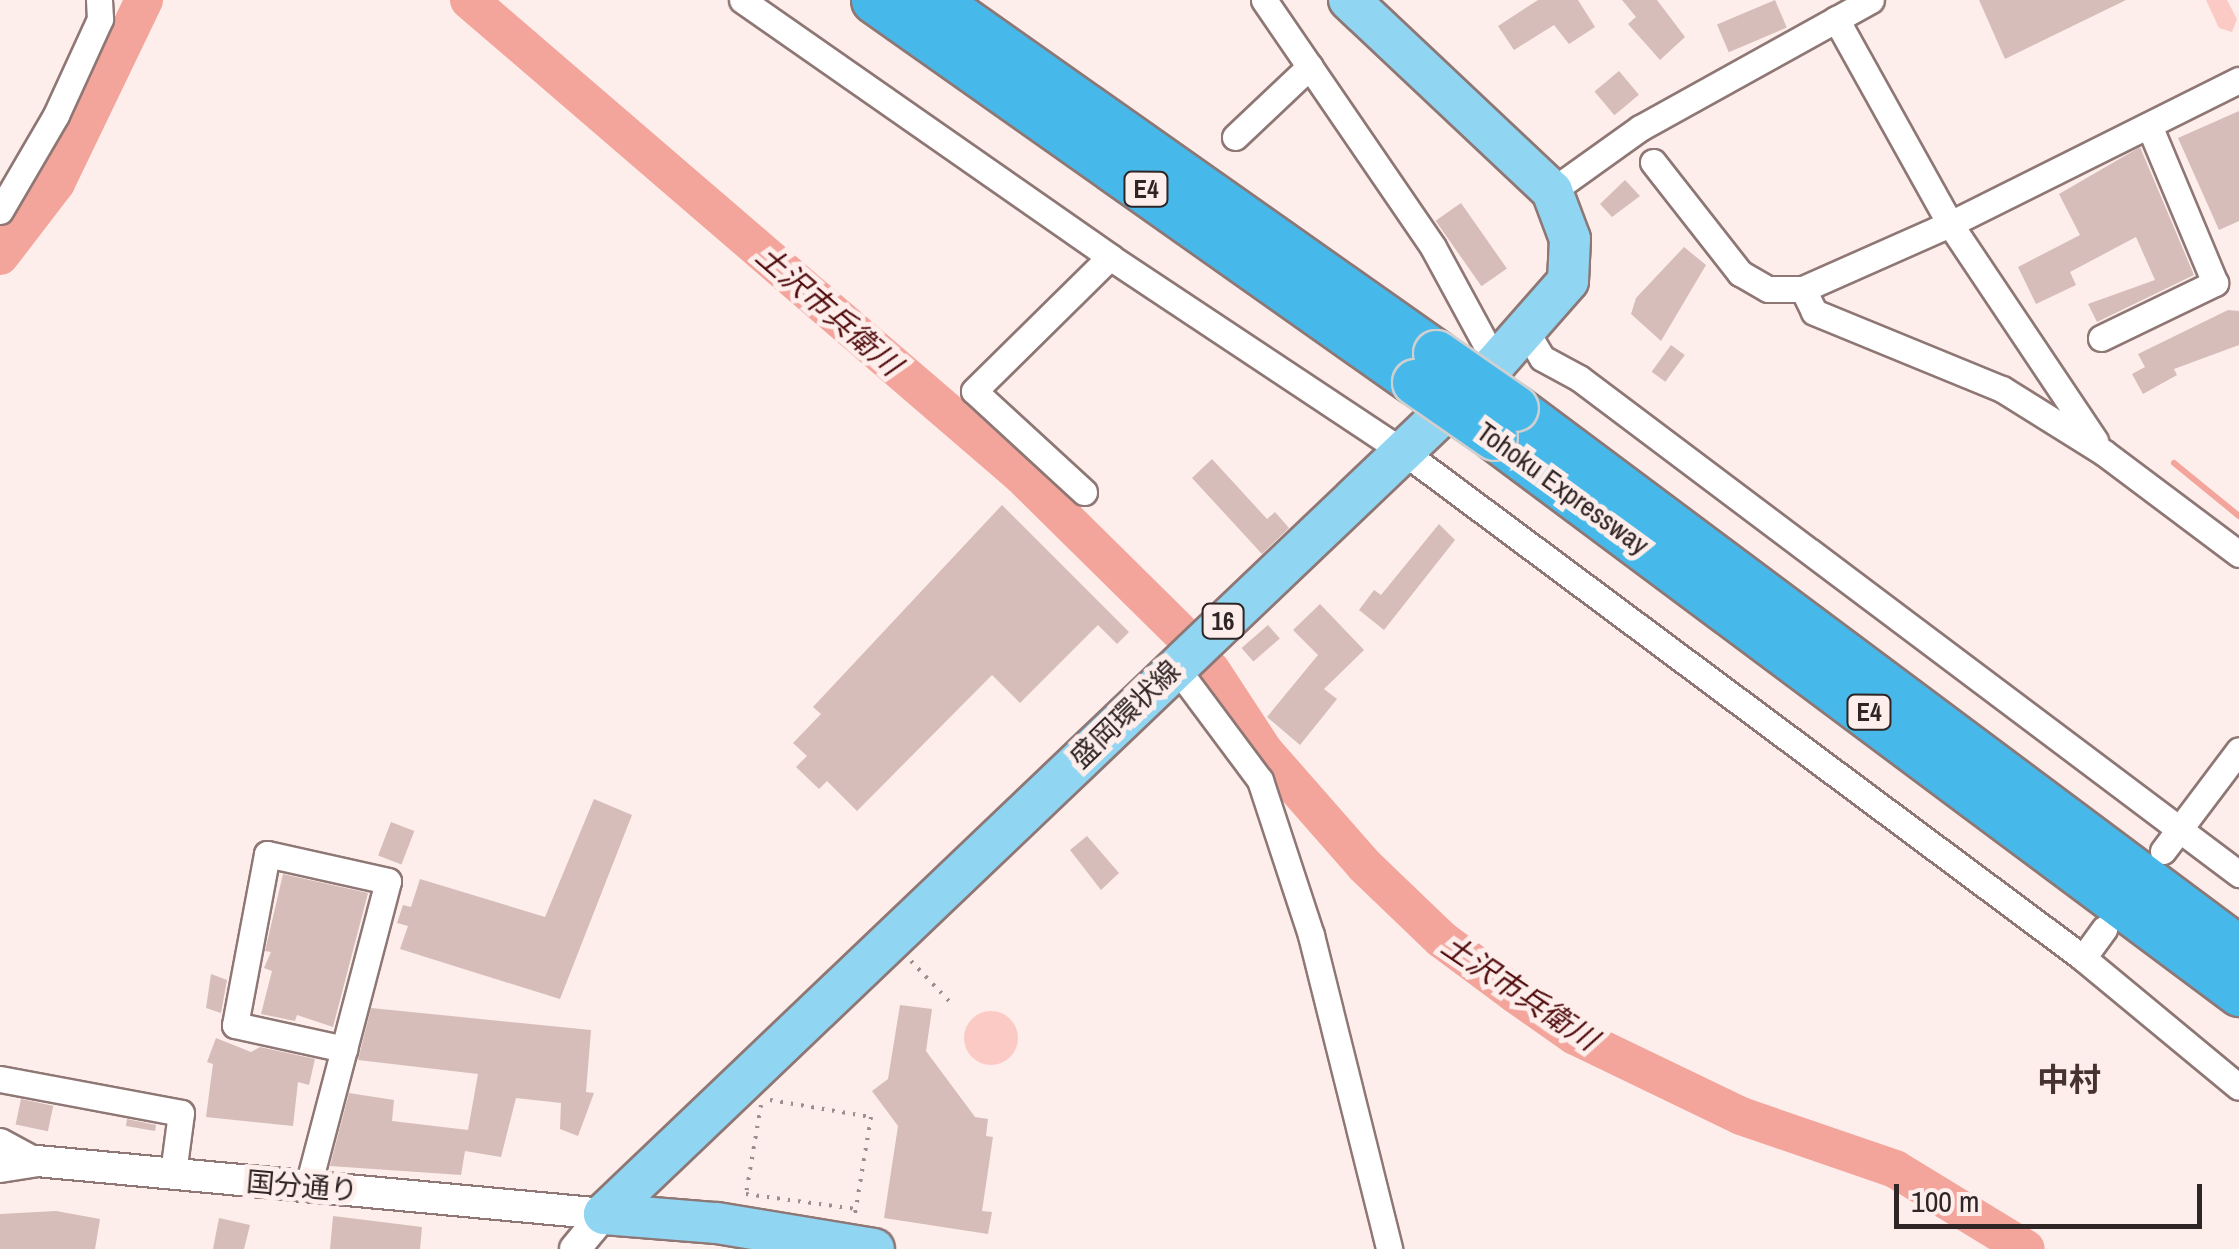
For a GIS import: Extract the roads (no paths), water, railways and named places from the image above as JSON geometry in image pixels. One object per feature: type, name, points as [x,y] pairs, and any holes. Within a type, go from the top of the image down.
[{"type":"highway","name":"Tohoku Expressway","points":[[874,0],[1425,367],[2239,949]]},
{"type":"highway","name":"Tohoku Expressway","points":[[935,0],[1425,367]]},
{"type":"highway","name":"Tohoku Expressway","points":[[1504,422],[2239,993]]},
{"type":"main road","name":"盛岡環状線","points":[[604,1214],[1527,333],[1568,281],[1570,240],[1552,190],[1348,0]]},
{"type":"main road","points":[[604,1214],[864,1239]]},
{"type":"street","points":[[0,210],[56,114],[100,19],[99,0]]},
{"type":"street","points":[[742,0],[1110,257],[1404,452],[2084,958],[2239,1087]]},
{"type":"street","points":[[1264,0],[1434,246],[1496,363]]},
{"type":"street","points":[[1552,190],[1640,128],[1871,0]]},
{"type":"street","points":[[1836,20],[1950,224],[2025,344],[2103,452]]},
{"type":"street","points":[[1235,136],[1310,66]]},
{"type":"street","points":[[1653,162],[1714,225],[1740,274],[1768,289],[1803,289],[1950,224],[2239,80]]},
{"type":"street","points":[[2101,338],[2215,283],[2149,125]]},
{"type":"street","points":[[1084,492],[974,391],[1110,257]]},
{"type":"street","points":[[1803,289],[1814,312],[2002,389],[2103,452],[2239,554]]},
{"type":"street","points":[[1527,333],[1542,358],[1579,378],[2239,874]]},
{"type":"street","points":[[1175,666],[1260,780],[1311,935],[1389,1249]]},
{"type":"street","points":[[2163,851],[2239,750]]},
{"type":"street","points":[[308,1186],[344,1049],[388,881],[268,854],[235,1025],[344,1049]]},
{"type":"street","points":[[2084,958],[2104,929]]},
{"type":"street","points":[[0,1079],[181,1113],[173,1174]]},
{"type":"street","points":[[0,1141],[36,1160]]},
{"type":"street","name":"国分通り","points":[[0,1166],[36,1160],[604,1214]]},
{"type":"street","points":[[575,1249],[604,1214]]},
{"type":"waterway","points":[[131,0],[136,7]]},
{"type":"waterway","name":"土沢市兵衛川","points":[[0,256],[56,183],[144,0]]},
{"type":"waterway","name":"土沢市兵衛川","points":[[469,0],[1021,475],[1178,630]]},
{"type":"waterway","points":[[2174,463],[2239,516]]},
{"type":"waterway","name":"土沢市兵衛川","points":[[1211,670],[1264,751],[1365,866],[1441,939],[1515,994],[1575,1036],[1741,1116],[1895,1169],[2026,1249]]},
{"type":"district","name":"中村","points":[[2069,1080]]}]
